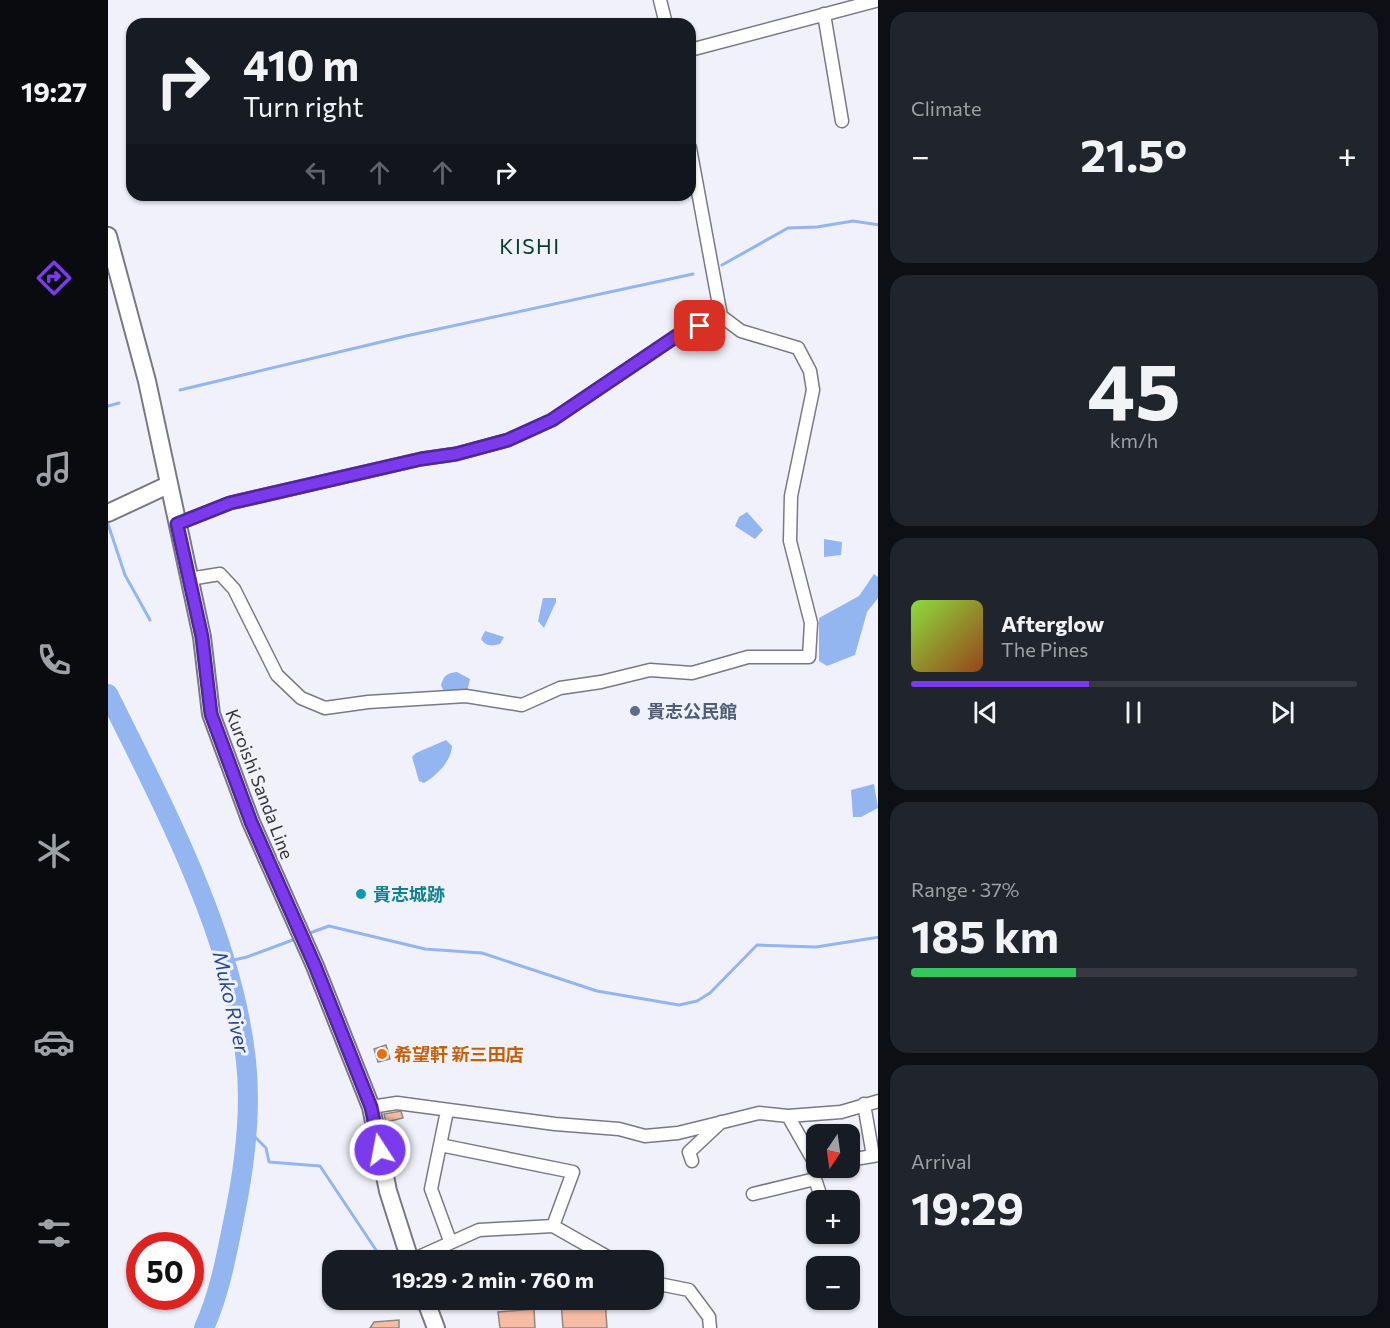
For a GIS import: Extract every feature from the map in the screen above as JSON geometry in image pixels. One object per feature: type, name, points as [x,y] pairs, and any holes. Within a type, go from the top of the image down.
[{"type":"main road","name":"Kuroishi Sanda Line","points":[[108,236],[147,381],[202,637],[211,714],[251,822],[303,938],[371,1107],[388,1191],[408,1250]]},
{"type":"main road","points":[[108,513],[168,484]]},
{"type":"main road","points":[[429,1310],[436,1328]]},
{"type":"street","points":[[660,0],[664,18]]},
{"type":"street","points":[[696,48],[878,0]]},
{"type":"street","points":[[824,14],[842,121]]},
{"type":"street","points":[[189,579],[220,574],[234,589],[277,675],[301,698],[325,708],[368,702],[466,696],[522,705],[560,688],[601,682],[650,670],[692,673],[748,657],[809,657],[811,623],[790,541],[790,496],[813,390],[810,371],[798,348],[741,331],[721,316],[696,181]]},
{"type":"street","points":[[177,524],[230,503],[421,459],[456,454],[508,440],[552,420],[678,335],[721,316]]},
{"type":"street","points":[[371,1107],[397,1103],[555,1124],[580,1124],[645,1136],[678,1132],[759,1113],[788,1116],[841,1112],[878,1101]]},
{"type":"street","points":[[860,1158],[876,1155],[864,1104]]},
{"type":"street","points":[[447,1111],[431,1189],[450,1241]]},
{"type":"street","points":[[788,1116],[806,1148]]},
{"type":"street","points":[[692,1161],[689,1152],[722,1121]]},
{"type":"street","points":[[440,1145],[573,1172],[553,1226]]},
{"type":"street","points":[[753,1194],[815,1179],[819,1190]]},
{"type":"street","points":[[432,1250],[479,1230],[553,1226],[595,1250]]},
{"type":"street","points":[[664,1285],[689,1290],[709,1317],[710,1328]]},
{"type":"water","points":[[747,512],[763,530],[755,539],[735,526],[739,517]]},
{"type":"water","points":[[824,539],[842,542],[841,555],[824,557]]},
{"type":"water","points":[[874,574],[878,577],[878,598],[867,612],[855,655],[827,666],[819,661],[819,618],[859,596]]},
{"type":"water","points":[[543,598],[556,598],[544,628],[538,621]]},
{"type":"water","points":[[485,631],[504,637],[500,644],[487,645],[481,639]]},
{"type":"water","points":[[457,672],[470,679],[467,692],[445,694],[441,685],[443,679],[448,674]]},
{"type":"water","points":[[446,740],[452,746],[446,763],[429,780],[424,783],[419,781],[412,757]]},
{"type":"water","points":[[874,784],[878,808],[861,817],[853,817],[851,790]]},
{"type":"building","points":[[386,1045],[390,1059],[378,1062],[374,1049]]},
{"type":"building","points":[[401,1111],[403,1118],[386,1122],[384,1114]]},
{"type":"building","points":[[534,1310],[535,1328],[500,1328],[498,1312]]},
{"type":"building","points":[[562,1310],[606,1310],[607,1328],[563,1328]]},
{"type":"building","points":[[399,1320],[399,1328],[370,1328],[374,1322]]},
{"type":"waterway","points":[[722,265],[788,228],[817,227],[853,221],[878,225]]},
{"type":"waterway","points":[[180,390],[406,336],[693,274]]},
{"type":"waterway","points":[[108,406],[119,403]]},
{"type":"waterway","points":[[108,524],[125,575],[150,620]]},
{"type":"waterway","name":"Muko River","points":[[108,694],[193,872],[227,967],[239,1014],[248,1081],[246,1143],[241,1183],[221,1276],[204,1328]]},
{"type":"waterway","points":[[307,934],[329,926],[425,949],[482,953],[597,991],[679,1005],[697,1001],[710,993],[757,945],[816,947],[878,937]]},
{"type":"waterway","points":[[225,962],[247,957],[298,938]]},
{"type":"waterway","points":[[247,1129],[266,1148],[269,1162],[320,1166],[376,1250]]},
{"type":"place","name":"貴志公民館","points":[[635,711]]},
{"type":"place","name":"貴志城跡","points":[[361,894]]},
{"type":"place","name":"希望軒 新三田店","points":[[382,1054]]},
{"type":"district","name":"KISHI","points":[[530,245]]},
{"type":"route","points":[[380,1150],[371,1107],[315,966],[251,822],[225,757],[211,714],[202,637],[177,524],[230,503],[421,459],[456,454],[508,440],[552,420],[616,379],[678,335],[700,326]]}]
